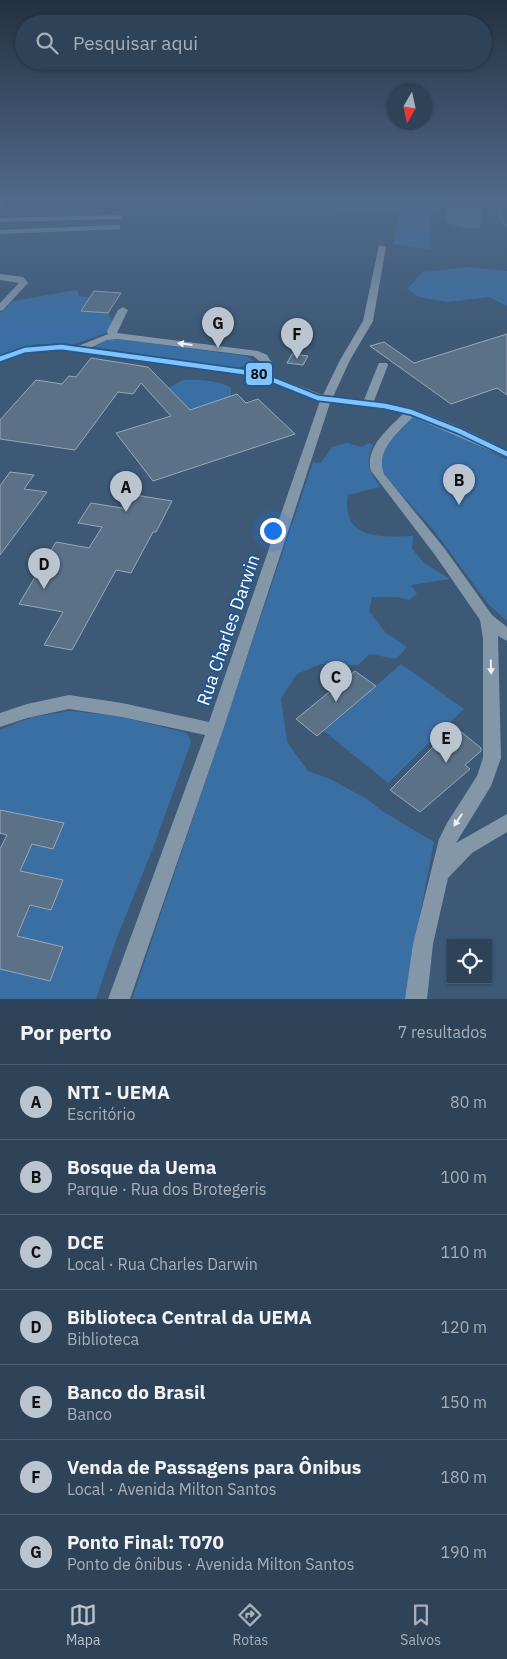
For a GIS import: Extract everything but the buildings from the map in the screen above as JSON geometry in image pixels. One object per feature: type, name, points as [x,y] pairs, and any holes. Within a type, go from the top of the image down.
[{"type":"street","name":"Rua Charles Darwin","points":[[118,999],[215,730],[326,400],[345,360],[368,321],[382,247]]},
{"type":"street","points":[[0,277],[20,279],[24,284],[0,308]]},
{"type":"street","points":[[113,336],[112,331],[123,310]]},
{"type":"street","points":[[80,349],[113,336],[257,354],[263,356],[267,363],[265,368],[258,374]]},
{"type":"street","points":[[0,359],[12,354],[52,347],[80,349],[258,374],[308,395],[326,400],[368,404],[411,412],[507,454]]},
{"type":"street","points":[[368,404],[383,365]]},
{"type":"street","points":[[411,412],[377,452],[374,461],[378,475],[440,552],[487,619],[507,635]]},
{"type":"street","points":[[416,999],[423,944],[451,832],[478,793],[490,768],[492,758],[491,639],[487,619]]},
{"type":"street","points":[[0,720],[27,710],[68,702],[122,710],[215,730]]},
{"type":"street","points":[[439,874],[465,847],[507,822]]},
{"type":"shaded area","points":[[405,246],[431,246],[431,249]]},
{"type":"shaded area","points":[[468,267],[507,271],[507,306],[489,297],[447,302],[419,297],[407,289],[423,272]]},
{"type":"shaded area","points":[[77,290],[79,296],[90,297],[81,311],[108,313],[112,321],[109,332],[72,345],[38,344],[0,355],[0,313],[13,301]]},
{"type":"shaded area","points":[[119,339],[246,356],[254,361],[252,365],[233,368],[94,347],[107,340]]},
{"type":"shaded area","points":[[183,380],[201,380],[226,385],[231,388],[231,396],[190,410],[168,388]]},
{"type":"shaded area","points":[[413,417],[452,432],[507,460],[507,621],[489,605],[435,532],[387,478],[379,465],[379,453]]},
{"type":"shaded area","points":[[347,443],[362,447],[368,443],[373,445],[369,457],[369,467],[380,487],[348,495],[347,510],[351,521],[357,528],[366,533],[388,536],[413,536],[412,549],[424,563],[450,579],[411,585],[417,594],[409,600],[397,597],[372,597],[369,611],[386,633],[407,647],[396,659],[370,654],[358,665],[321,664],[297,674],[281,698],[287,742],[308,771],[330,779],[367,799],[382,811],[434,842],[415,940],[408,999],[132,999],[313,462],[321,463],[332,447]]},
{"type":"shaded area","points":[[401,664],[464,709],[388,783],[324,731]]},
{"type":"shaded area","points":[[71,711],[118,716],[187,733],[191,742],[155,843],[116,940],[96,999],[0,999],[0,969],[50,981],[63,948],[17,936],[31,905],[51,910],[63,880],[20,871],[32,844],[53,848],[63,823],[0,810],[0,730],[32,717]]},
{"type":"transit line","name":"80","points":[[0,359],[25,350],[61,347],[258,374],[318,398],[385,406],[411,412],[459,431],[507,454]]},
{"type":"place","name":"Ponto Final: T070","points":[[218,348]]},
{"type":"place","name":"Venda de Passagens para Ônibus","points":[[297,359]]},
{"type":"place","name":"Bosque da Uema","points":[[459,505]]},
{"type":"place","name":"NTI - UEMA","points":[[126,512]]},
{"type":"place","name":"Biblioteca Central da UEMA","points":[[44,589]]},
{"type":"place","name":"DCE","points":[[336,702]]},
{"type":"place","name":"Banco do Brasil","points":[[446,763]]}]
